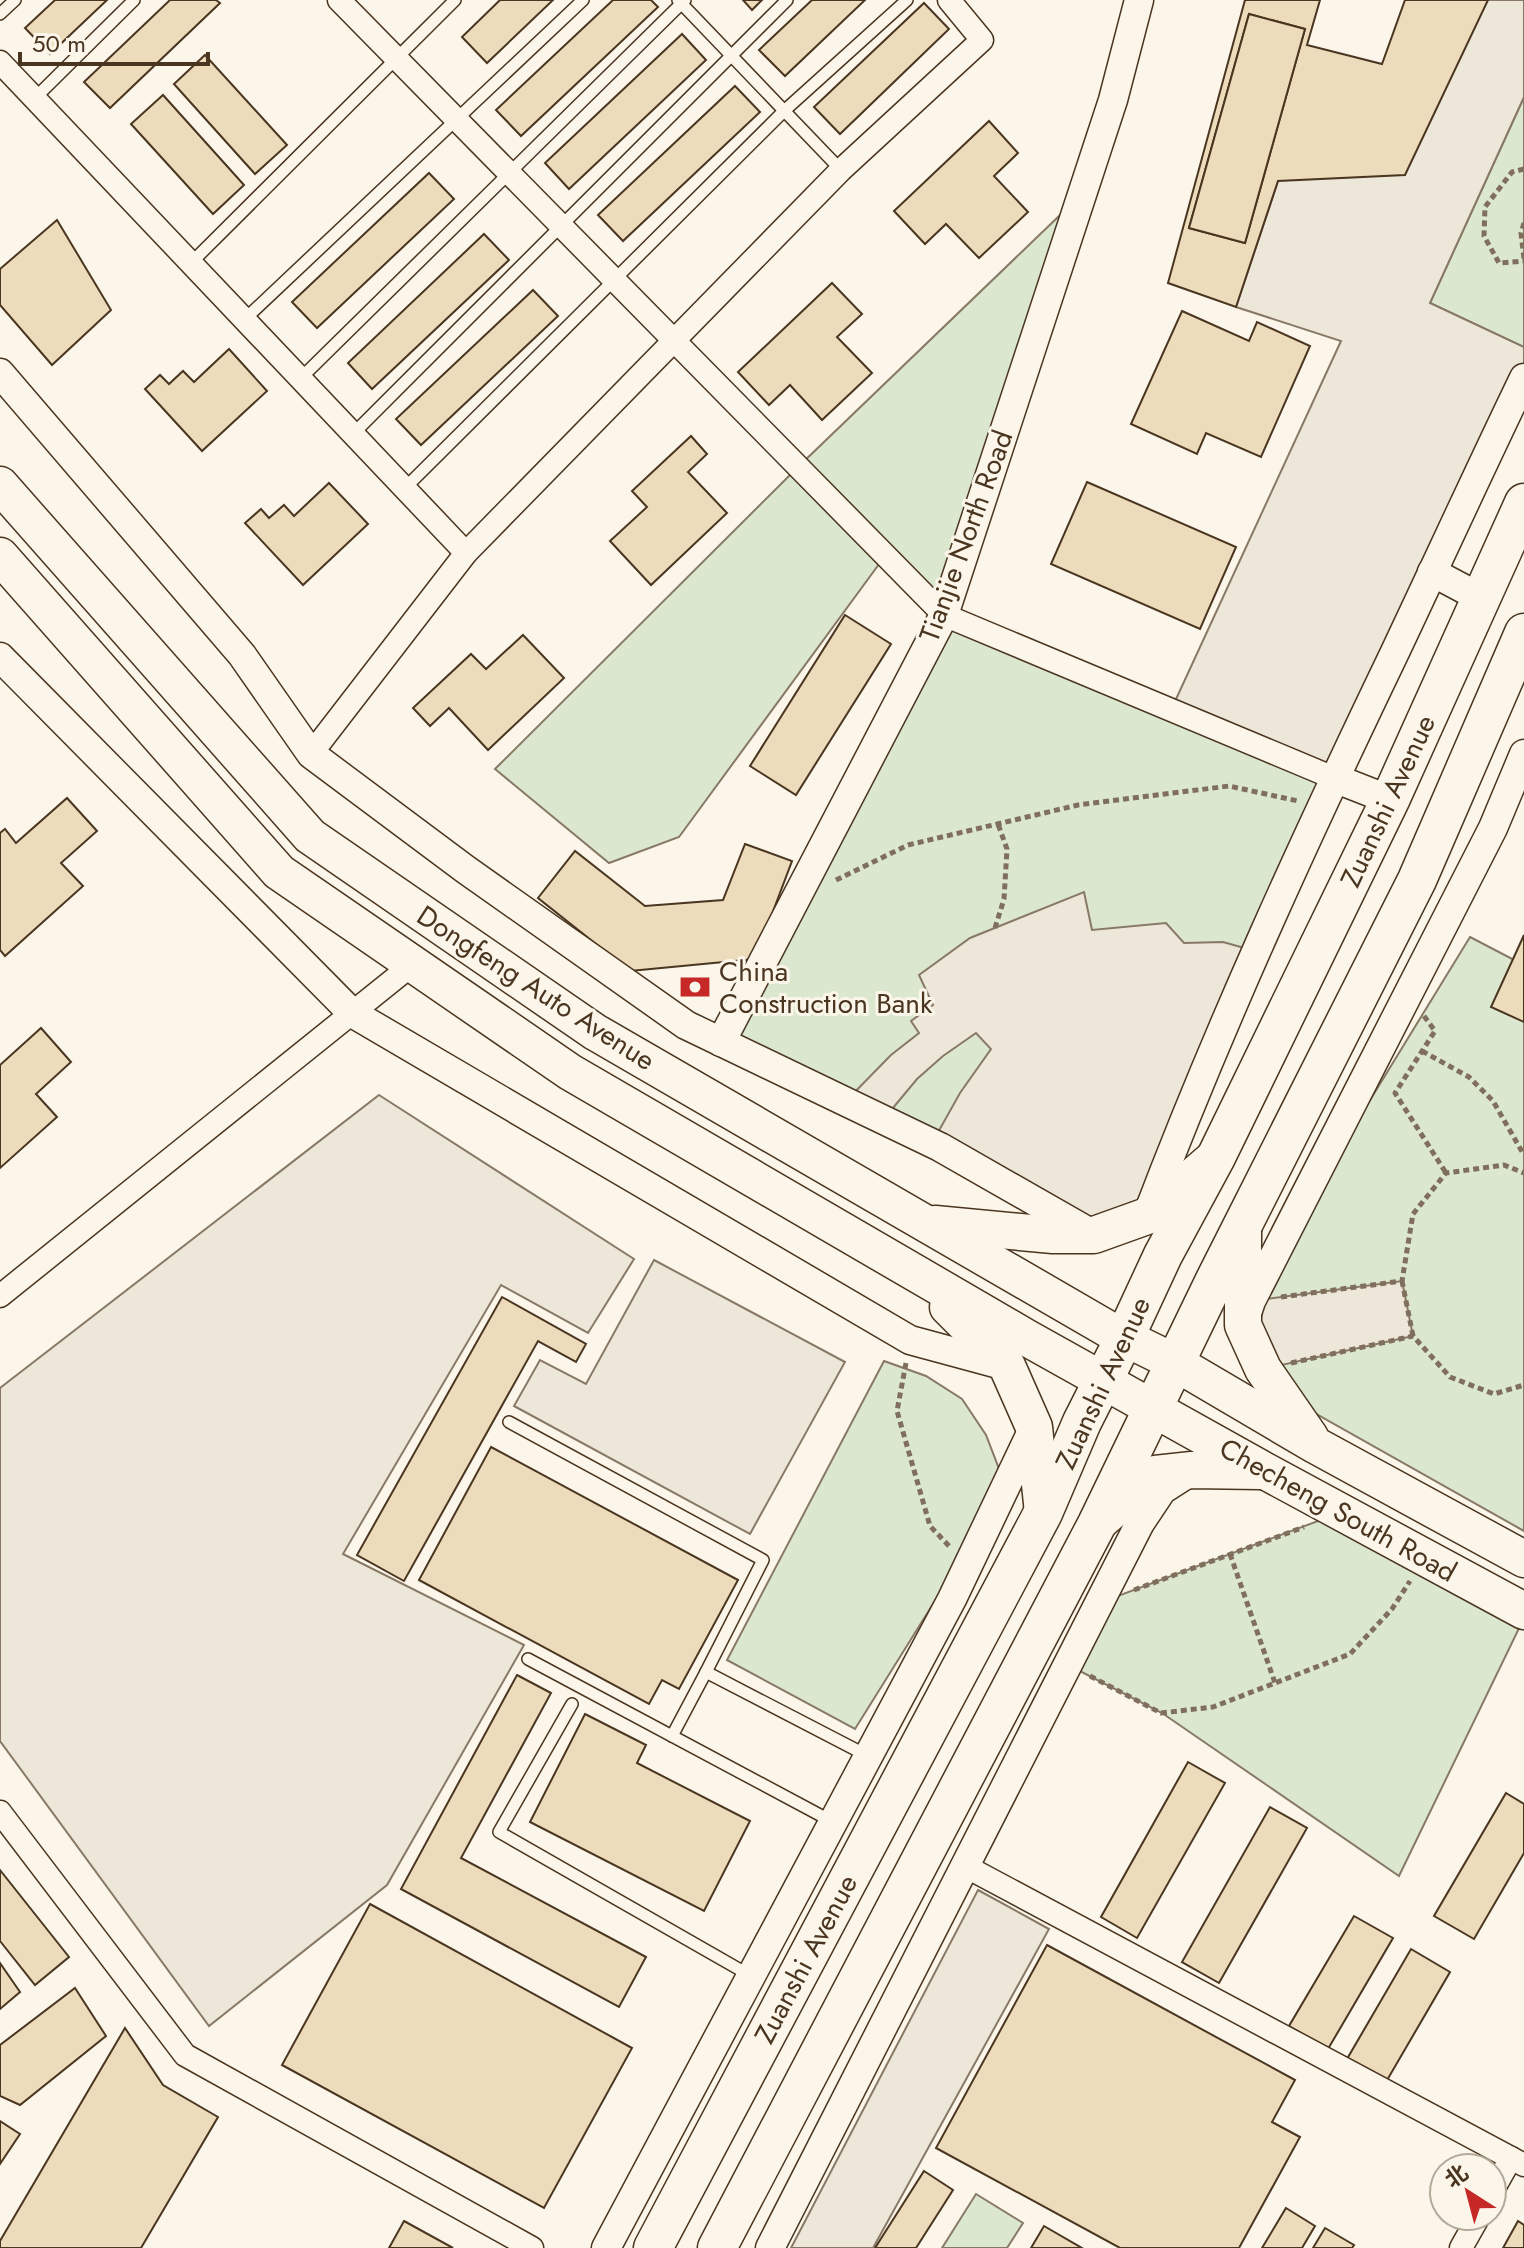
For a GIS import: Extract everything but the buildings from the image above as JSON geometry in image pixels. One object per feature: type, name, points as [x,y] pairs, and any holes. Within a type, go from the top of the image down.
[{"type":"highway","name":"Zuanshi Avenue","points":[[653,2248],[1043,1513],[1082,1422],[1163,1255],[1216,1157],[1390,800],[1524,503]]},
{"type":"highway","name":"Zuanshi Avenue","points":[[717,2248],[1097,1524],[1174,1362],[1410,893],[1524,633]]},
{"type":"main road","name":"Dongfeng Auto Avenue","points":[[0,485],[310,836],[595,1032],[1124,1339],[1174,1362]]},
{"type":"main road","name":"Dongfeng Auto Avenue","points":[[0,556],[279,872],[570,1072],[1153,1407]]},
{"type":"main road","points":[[924,1223],[1053,1235],[1094,1235],[1147,1216],[1216,1157]]},
{"type":"main road","points":[[1243,1227],[1247,1313],[1263,1369],[1315,1445]]},
{"type":"main road","points":[[910,1269],[1007,1366],[1034,1427],[1043,1513]]},
{"type":"main road","name":"Checheng South Road","points":[[1174,1362],[1315,1445],[1524,1559]]},
{"type":"main road","name":"Checheng South Road","points":[[1153,1407],[1524,1611]]},
{"type":"main road","points":[[1097,1524],[1155,1474],[1192,1470],[1265,1471]]},
{"type":"street","points":[[339,0],[944,615],[1390,800]]},
{"type":"street","points":[[311,754],[466,553],[841,170],[982,40],[949,0]]},
{"type":"street","name":"Tianjie North Road","points":[[721,1042],[944,615],[1113,100],[1139,0]]},
{"type":"street","points":[[0,62],[466,553]]},
{"type":"street","points":[[0,373],[242,655],[311,754],[465,869],[686,1025],[940,1147],[1094,1235]]},
{"type":"street","points":[[1147,1216],[1251,962],[1334,778],[1524,378]]},
{"type":"street","points":[[1432,572],[1481,598]]},
{"type":"street","points":[[0,657],[352,1013],[910,1340],[1007,1366]]},
{"type":"street","points":[[1247,1313],[1479,855],[1524,754]]},
{"type":"street","points":[[1410,893],[1479,855]]},
{"type":"street","points":[[0,1296],[413,964]]},
{"type":"street","points":[[606,2248],[952,1599],[1034,1427]]},
{"type":"street","points":[[770,2248],[1140,1523],[1162,1490],[1192,1470]]},
{"type":"street","points":[[765,1951],[886,1810]]},
{"type":"street","points":[[0,1812],[185,2055],[532,2248]]},
{"type":"street","points":[[965,1866],[1518,2161]]},
{"type":"lane","points":[[0,14],[15,0]]},
{"type":"lane","points":[[35,98],[134,0]]},
{"type":"lane","points":[[191,263],[455,0]]},
{"type":"lane","points":[[245,319],[583,0]]},
{"type":"lane","points":[[353,434],[787,0]]},
{"type":"lane","points":[[405,488],[784,111],[907,0]]},
{"type":"lane","points":[[301,378],[681,1],[841,170]]},
{"type":"lane","points":[[509,1422],[763,1560],[672,1736]]},
{"type":"lane","points":[[528,1659],[833,1822]]},
{"type":"lane","points":[[706,1672],[868,1756]]},
{"type":"lane","points":[[572,1704],[499,1832],[751,1977]]},
{"type":"path","points":[[1524,169],[1512,172],[1485,207],[1484,236],[1499,263],[1524,260],[1521,233],[1524,223]]},
{"type":"path","points":[[795,900],[908,845],[1078,805],[1229,786],[1322,806]]},
{"type":"path","points":[[995,928],[1004,899],[1007,849],[997,824]]},
{"type":"path","points":[[1407,994],[1435,1031],[1395,1093],[1446,1173]]},
{"type":"path","points":[[1422,1051],[1469,1077],[1493,1101],[1524,1155]]},
{"type":"path","points":[[1524,1173],[1504,1165],[1446,1173],[1413,1214],[1402,1281],[1413,1336],[1450,1377],[1494,1394],[1524,1385]]},
{"type":"path","points":[[1247,1313],[1402,1281]]},
{"type":"path","points":[[1263,1369],[1413,1336]]},
{"type":"path","points":[[910,1340],[897,1411],[930,1526],[967,1566]]},
{"type":"path","points":[[1099,1603],[1342,1512]]},
{"type":"path","points":[[1230,1554],[1275,1683]]},
{"type":"path","points":[[1068,1665],[1161,1713],[1213,1707],[1350,1654],[1392,1609],[1424,1557]]},
{"type":"green space","points":[[1524,97],[1524,347],[1430,303]]},
{"type":"green space","points":[[1083,193],[944,615],[885,556],[679,837],[609,863],[495,769],[798,467]]},
{"type":"green space","points":[[944,615],[1334,778],[1094,1235],[721,1042]]},
{"type":"green space","points":[[1470,937],[1524,967],[1524,1531],[1281,1394],[1251,1301],[1269,1265]]},
{"type":"green space","points":[[884,1361],[926,1376],[962,1399],[986,1435],[1006,1487],[855,1729],[727,1660]]},
{"type":"green space","points":[[1342,1512],[1524,1618],[1399,1876],[1162,1713],[1068,1665],[1099,1603]]},
{"type":"green space","points":[[976,2194],[1023,2223],[1007,2248],[942,2248]]},
{"type":"shaded area","points":[[1488,0],[1524,0],[1524,97],[1430,303],[1524,347],[1524,378],[1334,778],[1171,710],[1341,341],[1236,307],[1278,181]]},
{"type":"shaded area","points":[[1084,892],[1092,930],[1166,923],[1184,943],[1223,942],[1255,951],[1147,1216],[1094,1235],[932,1143],[960,1093],[991,1049],[976,1033],[917,1079],[883,1120],[845,1102],[891,1055],[919,1033],[911,1021],[933,1005],[919,975],[970,938]]},
{"type":"shaded area","points":[[379,1095],[634,1259],[588,1333],[501,1285],[343,1554],[524,1645],[387,1885],[209,2026],[0,1741],[0,1388]]},
{"type":"shaded area","points":[[654,1260],[845,1362],[750,1534],[514,1406],[540,1360],[586,1384]]},
{"type":"shaded area","points":[[1402,1281],[1413,1336],[1263,1369],[1251,1301]]},
{"type":"shaded area","points":[[978,1890],[1049,1929],[873,2248],[791,2248]]},
{"type":"place","name":"China Construction Bank","points":[[695,987]]}]
